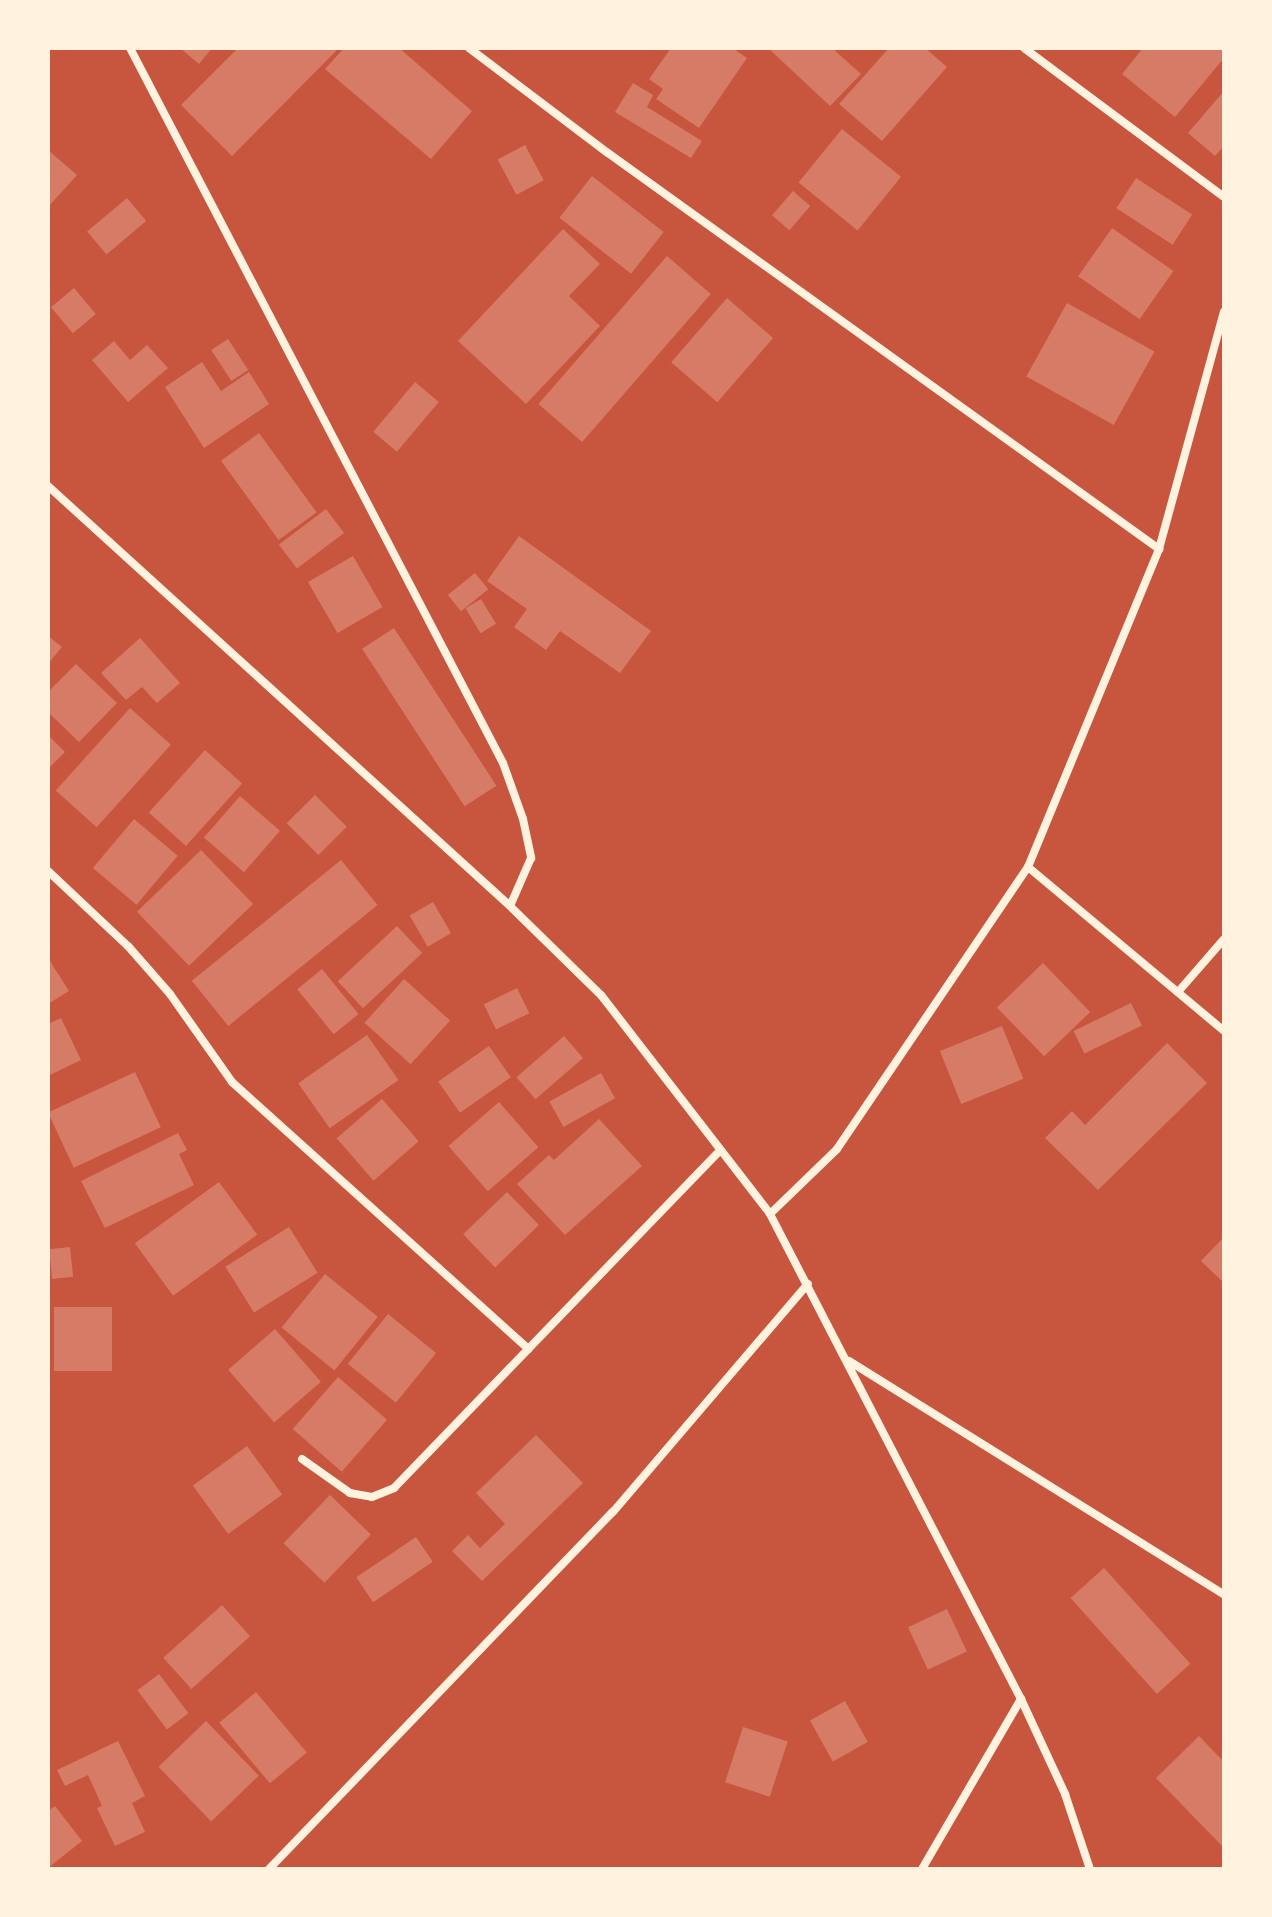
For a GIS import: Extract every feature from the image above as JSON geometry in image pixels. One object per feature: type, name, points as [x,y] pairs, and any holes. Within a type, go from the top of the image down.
[{"type":"street","points":[[130,48],[503,763],[523,819],[531,858],[510,906]]},
{"type":"street","points":[[469,48],[608,153],[1159,549]]},
{"type":"street","points":[[1024,48],[1224,197]]},
{"type":"street","points":[[770,1214],[837,1149],[1028,867],[1159,549],[1224,312]]},
{"type":"street","points":[[48,486],[510,906],[601,995],[770,1214],[849,1361],[1021,1699],[1065,1794],[1090,1869]]},
{"type":"street","points":[[1028,867],[1224,1031]]},
{"type":"street","points":[[48,871],[128,946],[170,994],[232,1082],[529,1349]]},
{"type":"street","points":[[1178,992],[1224,939]]},
{"type":"street","points":[[302,1459],[350,1493],[372,1497],[394,1488],[720,1150]]},
{"type":"street","points":[[269,1869],[613,1512],[808,1284]]},
{"type":"street","points":[[849,1361],[1224,1594]]},
{"type":"street","points":[[922,1869],[1021,1699]]},
{"type":"building","points":[[180,48],[212,48],[199,64]]},
{"type":"building","points":[[238,48],[339,48],[232,156],[181,105]]},
{"type":"building","points":[[344,48],[399,48],[472,111],[431,159],[325,69]]},
{"type":"building","points":[[671,48],[732,48],[747,58],[699,128],[656,99],[663,89],[649,79]]},
{"type":"building","points":[[768,48],[832,48],[861,74],[830,106]]},
{"type":"building","points":[[889,48],[925,48],[947,67],[882,141],[839,104]]},
{"type":"building","points":[[1143,48],[1224,48],[1224,58],[1175,117],[1122,74]]},
{"type":"building","points":[[633,83],[653,95],[647,107],[702,141],[691,158],[615,112]]},
{"type":"building","points":[[1224,91],[1224,146],[1215,156],[1188,133]]},
{"type":"building","points":[[842,129],[901,177],[858,230],[799,183]]},
{"type":"building","points":[[525,145],[544,180],[516,195],[498,160]]},
{"type":"building","points":[[48,150],[77,175],[48,207]]},
{"type":"building","points":[[592,176],[664,232],[631,274],[559,218]]},
{"type":"building","points":[[1136,178],[1192,214],[1173,245],[1116,208]]},
{"type":"building","points":[[793,191],[810,206],[789,230],[772,215]]},
{"type":"building","points":[[127,198],[146,221],[106,254],[87,231]]},
{"type":"building","points":[[1112,228],[1173,271],[1140,319],[1078,276]]},
{"type":"building","points":[[563,229],[600,264],[569,296],[600,326],[526,404],[458,341]]},
{"type":"building","points":[[667,256],[711,294],[582,442],[538,404]]},
{"type":"building","points":[[74,288],[96,314],[73,333],[51,307]]},
{"type":"building","points":[[727,298],[773,338],[717,402],[671,362]]},
{"type":"building","points":[[1067,303],[1154,351],[1114,425],[1026,376]]},
{"type":"building","points":[[228,339],[248,370],[231,381],[211,350]]},
{"type":"building","points":[[114,341],[130,360],[147,345],[168,368],[128,402],[92,360]]},
{"type":"building","points":[[202,362],[221,391],[249,372],[269,404],[204,448],[165,387]]},
{"type":"building","points":[[415,382],[439,402],[397,452],[373,432]]},
{"type":"building","points":[[259,433],[317,512],[279,540],[221,461]]},
{"type":"building","points":[[326,509],[344,533],[297,568],[279,545]]},
{"type":"building","points":[[519,536],[651,631],[620,673],[560,631],[546,650],[514,627],[527,609],[487,581]]},
{"type":"building","points":[[353,556],[382,607],[337,633],[308,582]]},
{"type":"building","points":[[475,573],[488,589],[461,611],[448,595]]},
{"type":"building","points":[[481,599],[496,624],[481,633],[466,608]]},
{"type":"building","points":[[394,628],[496,786],[465,806],[362,649]]},
{"type":"building","points":[[48,636],[62,647],[48,664]]},
{"type":"building","points":[[140,638],[180,683],[157,703],[142,687],[126,700],[101,673]]},
{"type":"building","points":[[76,664],[117,703],[79,742],[48,712],[48,692]]},
{"type":"building","points":[[130,708],[171,745],[97,827],[56,790]]},
{"type":"building","points":[[48,735],[65,752],[48,769]]},
{"type":"building","points":[[205,750],[242,783],[186,846],[149,812]]},
{"type":"building","points":[[315,795],[347,827],[319,855],[287,823]]},
{"type":"building","points":[[240,796],[280,831],[244,872],[204,838]]},
{"type":"building","points":[[134,819],[178,856],[137,905],[93,868]]},
{"type":"building","points":[[201,850],[253,904],[189,966],[137,912]]},
{"type":"building","points":[[341,860],[378,905],[228,1026],[192,981]]},
{"type":"building","points":[[433,902],[451,933],[428,947],[410,916]]},
{"type":"building","points":[[397,926],[422,953],[363,1008],[338,981]]},
{"type":"building","points":[[48,958],[69,991],[48,1004]]},
{"type":"building","points":[[1043,963],[1090,1012],[1044,1056],[997,1007]]},
{"type":"building","points":[[322,969],[359,1014],[334,1034],[297,989]]},
{"type":"building","points":[[404,979],[450,1020],[411,1064],[365,1023]]},
{"type":"building","points":[[517,988],[529,1013],[496,1029],[484,1004]]},
{"type":"building","points":[[1131,1003],[1142,1025],[1084,1054],[1073,1031]]},
{"type":"building","points":[[61,1018],[81,1060],[48,1076],[48,1024]]},
{"type":"building","points":[[1002,1026],[1023,1079],[961,1104],[940,1051]]},
{"type":"building","points":[[367,1035],[399,1080],[330,1128],[298,1083]]},
{"type":"building","points":[[564,1036],[583,1058],[535,1099],[516,1077]]},
{"type":"building","points":[[1167,1043],[1207,1083],[1098,1190],[1045,1138],[1072,1111],[1085,1125]]},
{"type":"building","points":[[489,1046],[511,1077],[460,1113],[438,1082]]},
{"type":"building","points":[[135,1072],[161,1127],[74,1168],[48,1113]]},
{"type":"building","points":[[601,1073],[615,1098],[563,1127],[549,1102]]},
{"type":"building","points":[[382,1099],[419,1141],[373,1181],[337,1138]]},
{"type":"building","points":[[499,1102],[538,1147],[488,1191],[448,1146]]},
{"type":"building","points":[[599,1119],[642,1166],[565,1235],[517,1184],[549,1155],[554,1160]]},
{"type":"building","points":[[178,1133],[187,1150],[179,1154],[194,1185],[105,1228],[81,1181]]},
{"type":"building","points":[[219,1182],[257,1235],[173,1296],[135,1243]]},
{"type":"building","points":[[507,1192],[539,1225],[495,1267],[463,1234]]},
{"type":"building","points":[[289,1227],[318,1273],[254,1313],[225,1267]]},
{"type":"building","points":[[1222,1239],[1224,1241],[1224,1283],[1201,1261]]},
{"type":"building","points":[[70,1247],[73,1277],[52,1279],[49,1249]]},
{"type":"building","points":[[325,1274],[378,1317],[334,1370],[282,1328]]},
{"type":"building","points":[[54,1307],[112,1307],[112,1371],[54,1371]]},
{"type":"building","points":[[388,1314],[436,1353],[396,1403],[348,1364]]},
{"type":"building","points":[[275,1329],[321,1382],[274,1423],[228,1370]]},
{"type":"building","points":[[338,1377],[387,1420],[342,1472],[293,1429]]},
{"type":"building","points":[[536,1435],[583,1483],[482,1581],[452,1551],[468,1535],[480,1548],[505,1524],[476,1493]]},
{"type":"building","points":[[247,1446],[282,1495],[228,1534],[193,1485]]},
{"type":"building","points":[[330,1495],[371,1535],[324,1583],[283,1543]]},
{"type":"building","points":[[416,1537],[433,1562],[373,1602],[356,1577]]},
{"type":"building","points":[[1104,1568],[1190,1664],[1157,1694],[1071,1598]]},
{"type":"building","points":[[222,1605],[250,1636],[191,1689],[163,1658]]},
{"type":"building","points":[[947,1609],[967,1652],[928,1670],[908,1627]]},
{"type":"building","points":[[159,1674],[188,1713],[167,1729],[137,1690]]},
{"type":"building","points":[[256,1692],[307,1753],[270,1783],[219,1723]]},
{"type":"building","points":[[845,1701],[868,1742],[833,1761],[810,1720]]},
{"type":"building","points":[[206,1721],[259,1776],[211,1822],[159,1767]]},
{"type":"building","points":[[743,1727],[788,1742],[770,1797],[725,1782]]},
{"type":"building","points":[[1199,1736],[1224,1762],[1224,1848],[1156,1778]]},
{"type":"building","points":[[118,1741],[145,1796],[132,1803],[145,1832],[115,1846],[97,1808],[102,1806],[88,1775],[65,1786],[57,1770]]},
{"type":"building","points":[[55,1806],[82,1841],[48,1868],[48,1811]]}]
